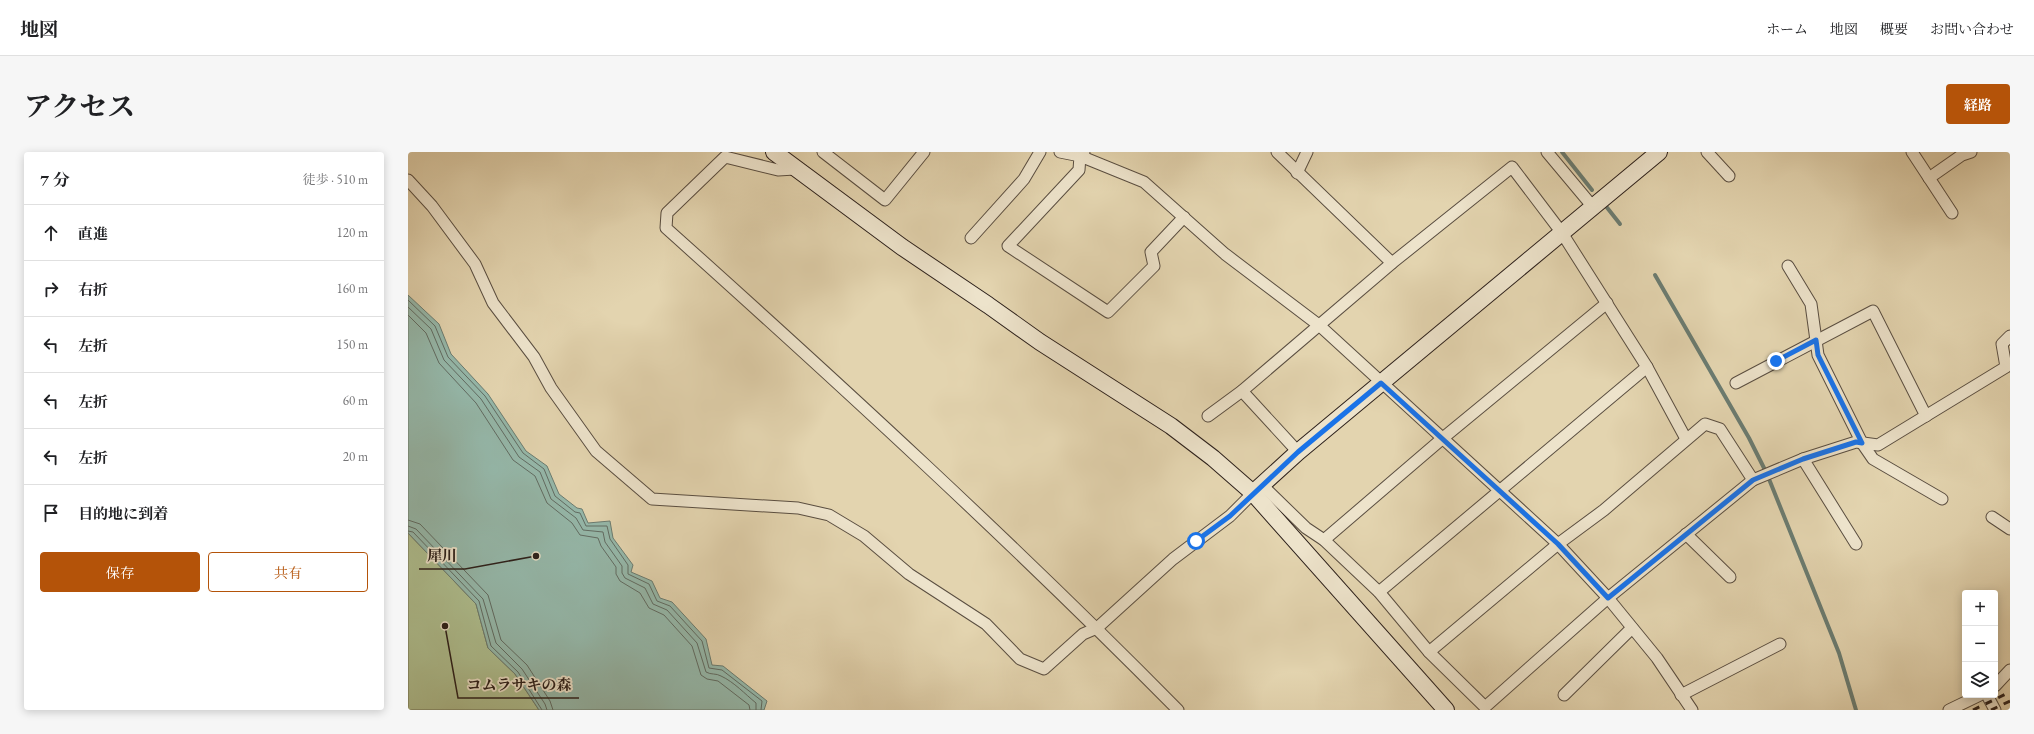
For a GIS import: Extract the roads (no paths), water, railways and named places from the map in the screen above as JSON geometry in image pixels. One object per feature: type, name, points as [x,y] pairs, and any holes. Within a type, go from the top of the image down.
[{"type":"street","points":[[774,152],[902,247],[988,304],[1040,342],[1171,426],[1213,458],[1258,489],[1306,528],[1324,540],[1379,592],[1429,652],[1484,707],[1608,598],[1753,480],[1803,459],[1856,442],[1878,445],[2006,367],[2002,344],[2010,336]]},
{"type":"street","points":[[823,152],[885,200],[924,152]]},
{"type":"street","points":[[970,238],[1024,179],[1040,152]]},
{"type":"street","points":[[1060,152],[1082,154],[1144,182],[1225,254],[1320,326],[1558,544],[1608,598],[1657,658],[1692,710]]},
{"type":"street","points":[[1277,152],[1297,173],[1392,263]]},
{"type":"street","points":[[1297,173],[1307,152]]},
{"type":"street","points":[[1547,152],[1593,207]]},
{"type":"street","points":[[408,180],[432,206],[475,264],[493,304],[534,357],[551,388],[596,451],[652,499],[798,508],[829,515],[864,536],[909,574],[986,624],[1020,658],[1044,669],[1083,634],[1097,628],[1172,559],[1230,516],[1298,452],[1658,152]]},
{"type":"street","points":[[1912,152],[1952,213]]},
{"type":"street","points":[[1929,178],[1962,155],[1971,152]]},
{"type":"street","points":[[1711,153],[1729,176]]},
{"type":"street","points":[[1082,154],[1080,170],[1008,246],[1108,312],[1154,266],[1151,252],[1184,216]]},
{"type":"street","points":[[795,168],[778,170],[725,157],[667,213],[666,228],[789,338],[1097,628],[1178,710]]},
{"type":"street","points":[[1208,416],[1242,391],[1392,263],[1512,167],[1562,233],[1607,303],[1647,367],[1686,439]]},
{"type":"street","points":[[1788,266],[1811,304],[1818,355],[1862,443],[1873,459],[1942,499]]},
{"type":"street","points":[[1324,540],[1443,438],[1607,303]]},
{"type":"street","points":[[1736,383],[1873,311],[1926,416]]},
{"type":"street","points":[[1379,592],[1647,367]]},
{"type":"street","points":[[1242,391],[1298,452]]},
{"type":"street","points":[[1429,652],[1558,544],[1604,510],[1705,424],[1720,429],[1753,480]]},
{"type":"street","points":[[1803,459],[1856,544]]},
{"type":"street","points":[[1258,489],[1446,710]]},
{"type":"street","points":[[1992,517],[2010,529]]},
{"type":"street","points":[[1686,534],[1730,578]]},
{"type":"street","points":[[1564,695],[1632,628]]},
{"type":"street","points":[[1681,695],[1780,644]]},
{"type":"street","points":[[1998,683],[2010,670]]},
{"type":"street","points":[[1949,710],[1974,698]]},
{"type":"street","points":[[1989,698],[1995,710]]},
{"type":"water","points":[[408,295],[439,324],[451,354],[488,394],[526,451],[547,466],[559,494],[577,508],[582,509],[588,523],[610,521],[613,538],[633,565],[631,572],[652,581],[660,598],[672,602],[706,639],[712,665],[723,666],[767,701],[764,710],[539,710],[515,674],[488,648],[476,604],[408,533]]},
{"type":"waterway","points":[[1562,152],[1592,190]]},
{"type":"waterway","points":[[1605,205],[1620,224]]},
{"type":"waterway","points":[[1655,275],[1749,438],[1765,470]]},
{"type":"waterway","points":[[1769,479],[1839,653],[1856,710]]},
{"type":"railway","points":[[1973,710],[2010,692]]},
{"type":"railway","points":[[1991,710],[2010,701]]},
{"type":"place","name":"犀川","points":[[536,556]]},
{"type":"place","name":"コムラサキの森","points":[[445,626]]}]
